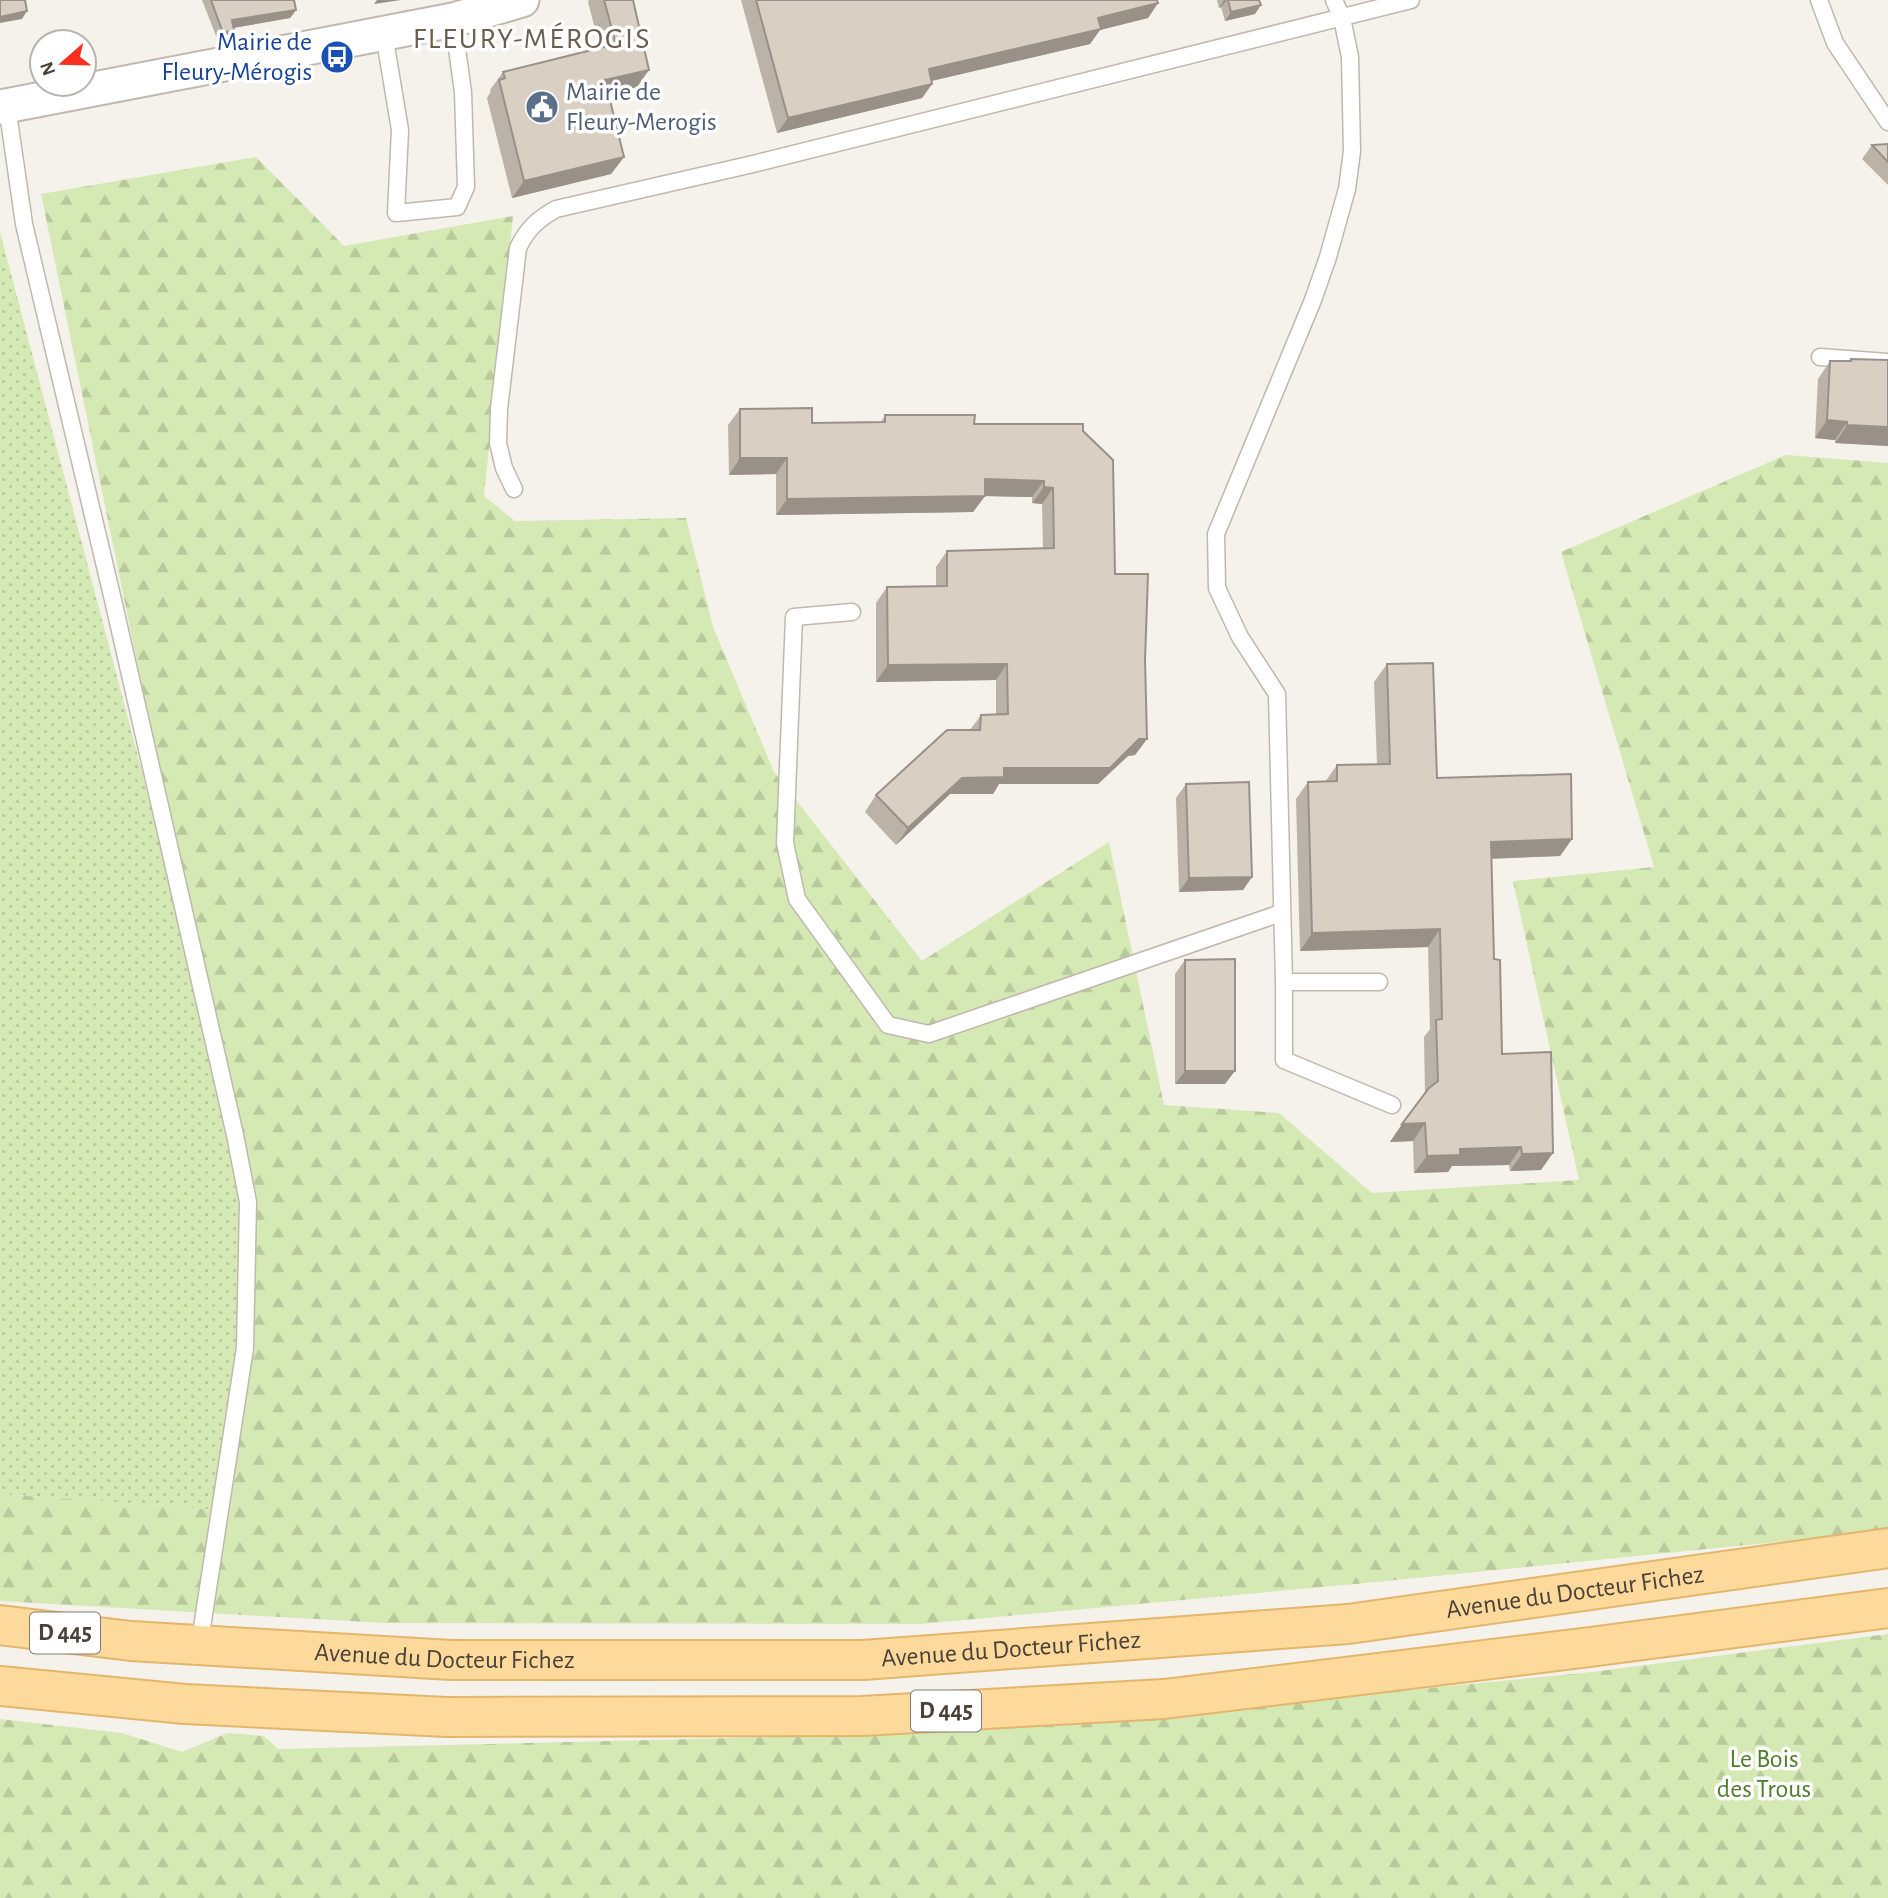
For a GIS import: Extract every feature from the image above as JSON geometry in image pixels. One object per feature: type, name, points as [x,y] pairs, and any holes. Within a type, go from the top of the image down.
[{"type":"main road","name":"Avenue du Docteur Fichez","points":[[0,1625],[131,1642],[451,1660],[863,1660],[1348,1624],[1888,1548]]},
{"type":"main road","name":"D 445","points":[[0,1686],[185,1704],[447,1717],[862,1716],[1164,1699],[1888,1608]]},
{"type":"street","points":[[3,107],[453,20],[522,0]]},
{"type":"lane","points":[[1334,0],[1342,18],[1350,57],[1353,109],[1352,151],[1341,212],[1313,300],[1216,534],[1217,588],[1240,637],[1277,694],[1284,1060],[1392,1105]]},
{"type":"lane","points":[[514,489],[504,468],[498,443],[499,409],[518,248],[537,220],[556,209],[753,164],[1410,0]]},
{"type":"lane","points":[[1819,0],[1835,43],[1888,122]]},
{"type":"lane","points":[[384,34],[400,130],[396,213],[457,207],[466,187],[464,92],[453,20]]},
{"type":"lane","points":[[3,107],[24,224],[123,640],[248,1202],[245,1348],[200,1647]]},
{"type":"lane","points":[[1820,358],[1888,362]]},
{"type":"lane","points":[[852,612],[794,617],[785,843],[797,899],[888,1025],[929,1034],[1281,913]]},
{"type":"lane","points":[[1284,982],[1379,982]]},
{"type":"green space","points":[[256,157],[344,246],[513,216],[484,496],[515,521],[686,518],[713,627],[774,772],[922,961],[1109,842],[1164,1105],[1279,1113],[1372,1193],[1579,1180],[1513,881],[1654,867],[1561,552],[1786,455],[1888,463],[1888,1531],[920,1624],[385,1623],[0,1601],[0,1494],[219,1510],[245,1348],[248,1202],[41,194]]},
{"type":"green space","points":[[0,232],[220,1068],[235,1135],[248,1263],[219,1510],[0,1494]]},
{"type":"green space","name":"Le Bois des Trous","points":[[1888,1634],[1888,1898],[0,1898],[0,1719],[122,1733],[182,1752],[228,1733],[264,1736],[278,1749],[859,1735],[1163,1714],[1592,1672]]},
{"type":"building","points":[[0,0],[25,0],[27,11],[0,17]]},
{"type":"building","points":[[211,0],[294,0],[296,10],[232,20],[234,30],[223,33]]},
{"type":"building","name":"Mairie de Fleury-Merogis","points":[[604,0],[633,0],[649,70],[605,80],[624,157],[524,181],[499,80],[505,78],[503,72],[616,44]]},
{"type":"building","points":[[756,0],[1157,0],[1158,3],[1098,18],[1101,29],[929,69],[932,84],[788,118]]},
{"type":"building","points":[[1228,0],[1259,0],[1261,5],[1231,12]]},
{"type":"building","points":[[1888,144],[1888,162],[1872,145]]},
{"type":"building","points":[[1888,360],[1888,427],[1847,425],[1847,422],[1827,420],[1830,361]]},
{"type":"building","points":[[812,408],[812,423],[885,422],[885,415],[975,415],[974,424],[1083,424],[1083,431],[1113,460],[1115,574],[1148,574],[1145,660],[1147,739],[1139,739],[1110,768],[1004,768],[1004,777],[962,778],[908,828],[876,795],[947,730],[980,730],[981,715],[1008,714],[1007,664],[888,665],[887,587],[947,586],[947,551],[1054,548],[1053,488],[1044,487],[1044,481],[985,479],[985,496],[787,499],[787,458],[740,458],[740,409]]},
{"type":"building","points":[[1433,663],[1437,778],[1571,774],[1572,839],[1491,842],[1494,959],[1500,960],[1502,1054],[1551,1052],[1553,1153],[1522,1154],[1521,1147],[1460,1149],[1460,1155],[1427,1156],[1425,1123],[1402,1124],[1429,1088],[1438,1081],[1436,1020],[1442,1019],[1440,929],[1312,933],[1308,782],[1337,781],[1337,765],[1390,764],[1387,664]]},
{"type":"building","points":[[1249,782],[1252,877],[1189,878],[1186,784]]},
{"type":"building","points":[[1235,959],[1235,1071],[1185,1071],[1185,960]]},
{"type":"place","name":"Mairie de Fleury-Mérogis","points":[[337,57]]},
{"type":"place","name":"Mairie de Fleury-Merogis","points":[[542,107]]},
{"type":"district","name":"FLEURY-MÉROGIS","points":[[532,39]]}]
